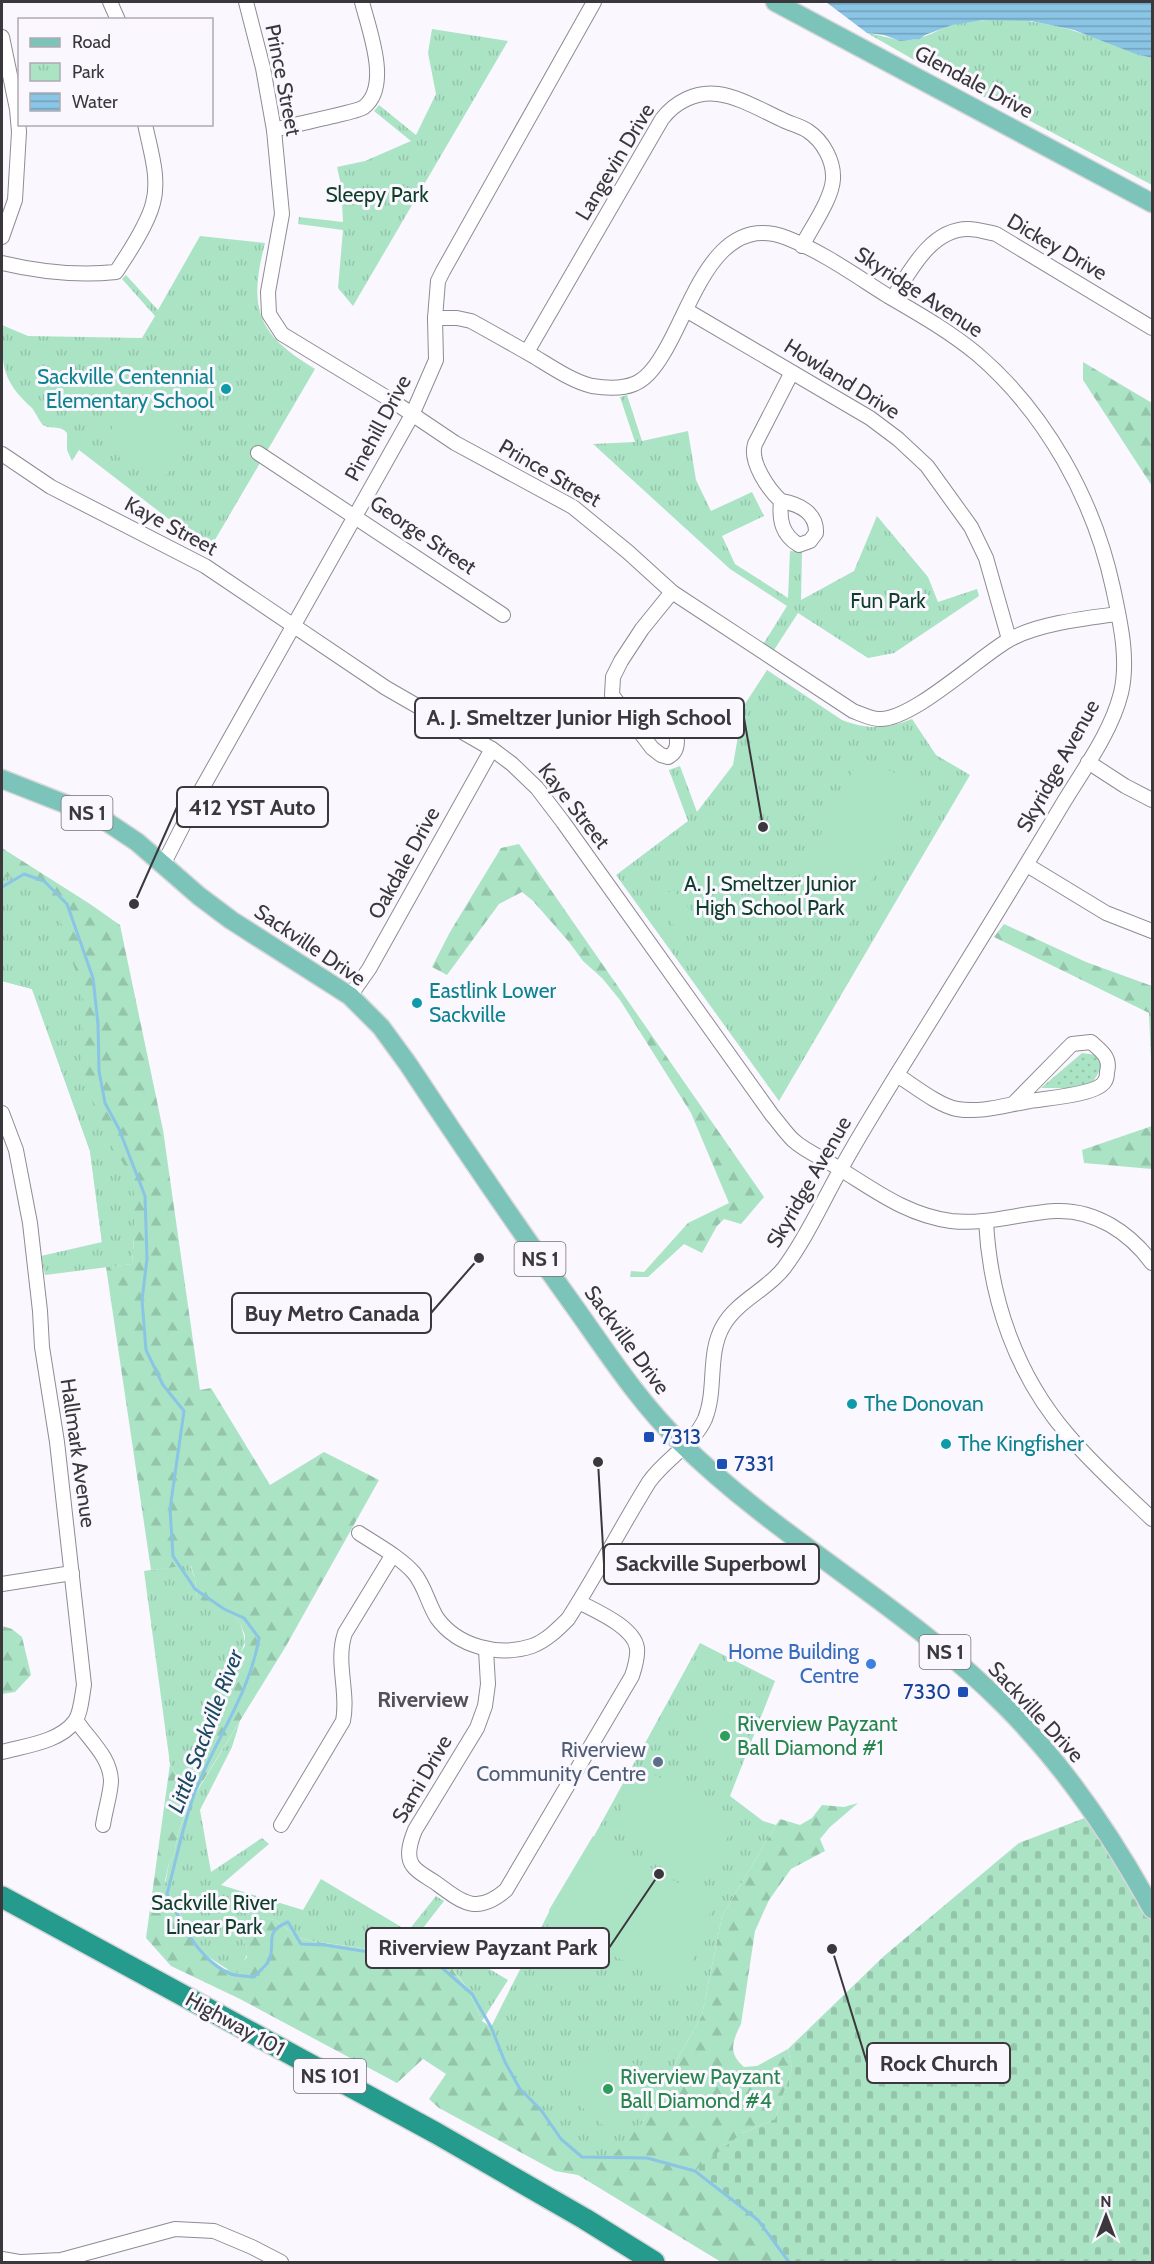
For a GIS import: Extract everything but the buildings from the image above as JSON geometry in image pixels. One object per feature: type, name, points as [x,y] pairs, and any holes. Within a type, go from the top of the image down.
[{"type":"highway","name":"Highway 101","points":[[2,1897],[436,2133],[585,2219],[654,2262]]},
{"type":"highway","name":"Highway 101","points":[[2,1912],[428,2143],[629,2262]]},
{"type":"main road","name":"Glendale Drive","points":[[775,2],[1152,202]]},
{"type":"main road","name":"Sackville Drive","points":[[2,779],[100,818],[137,842],[199,896],[231,920],[350,996],[381,1027],[408,1064],[635,1394],[684,1446],[725,1482],[907,1621],[1006,1707],[1095,1814],[1152,1909]]},
{"type":"street","points":[[110,2],[117,18]]},
{"type":"street","name":"Prince Street","points":[[246,2],[263,68],[274,130],[282,214],[268,292],[270,314],[282,334],[455,443],[573,507],[672,592],[853,711],[879,719],[894,717],[914,707],[1009,639],[1065,622],[1118,614]]},
{"type":"street","points":[[274,130],[363,109],[375,95],[378,81],[371,36],[362,2]]},
{"type":"street","name":"Pinehill Drive","points":[[163,865],[200,792],[412,415],[436,360],[435,318],[438,281],[594,2]]},
{"type":"street","points":[[2,37],[18,120]]},
{"type":"street","name":"Langevin Drive","points":[[527,352],[662,119],[682,100],[717,93],[731,97],[808,132],[824,149],[832,167],[833,180],[829,194],[802,246]]},
{"type":"street","points":[[2,237],[15,200],[18,126]]},
{"type":"street","points":[[2,264],[36,271],[68,274],[91,275],[116,272],[128,255],[154,202],[154,174],[145,126]]},
{"type":"street","name":"Dickey Drive","points":[[892,298],[929,246],[945,234],[968,229],[996,234],[1152,328]]},
{"type":"street","name":"Skyridge Avenue","points":[[435,318],[457,318],[471,321],[568,377],[588,385],[606,387],[635,384],[646,377],[657,364],[718,255],[737,238],[749,234],[782,236],[932,321],[977,354],[1018,396],[1044,428],[1066,463],[1098,538],[1111,578],[1123,646],[1124,674],[1121,695],[1106,732],[840,1169],[806,1235],[783,1269],[736,1310],[721,1329],[715,1353],[710,1402],[700,1428],[649,1482],[568,1619],[555,1632],[532,1646],[486,1650]]},
{"type":"street","name":"Howland Drive","points":[[686,310],[729,334],[791,374],[870,418],[898,439],[927,466],[971,526],[986,558],[1009,639]]},
{"type":"street","points":[[781,501],[766,485],[755,461],[753,449],[791,374]]},
{"type":"street","name":"George Street","points":[[258,453],[503,615]]},
{"type":"street","name":"Kaye Street","points":[[2,454],[51,487],[205,566],[292,627],[386,688],[492,749],[512,764],[537,788],[563,822],[795,1141],[881,1196],[908,1210],[950,1221],[986,1221],[1057,1211],[1084,1215],[1116,1228],[1142,1249],[1152,1263]]},
{"type":"street","points":[[625,712],[612,695],[613,677],[642,629],[672,592]]},
{"type":"street","name":"Oakdale Drive","points":[[350,996],[369,969],[492,749]]},
{"type":"street","points":[[1088,762],[1152,800]]},
{"type":"street","points":[[1027,865],[1106,913],[1152,931]]},
{"type":"street","points":[[897,1075],[954,1109],[998,1109],[1014,1104],[1084,1092],[1100,1086],[1105,1082],[1108,1067],[1106,1055],[1091,1042],[1072,1044],[1035,1079],[1014,1104]]},
{"type":"street","name":"Hallmark Avenue","points":[[2,1113],[16,1150],[30,1223],[42,1347],[57,1442],[84,1685],[76,1720]]},
{"type":"street","points":[[986,1221],[988,1256],[994,1286],[1004,1324],[1020,1363],[1040,1398],[1068,1435],[1152,1519]]},
{"type":"street","points":[[359,1533],[413,1572],[438,1618],[454,1635],[486,1650]]},
{"type":"street","points":[[281,1825],[343,1721],[340,1652],[342,1642],[345,1633],[392,1556]]},
{"type":"street","points":[[2,1584],[72,1573]]},
{"type":"street","name":"Sami Drive","points":[[486,1650],[488,1684],[485,1706],[477,1728],[415,1830],[410,1844],[412,1866],[458,1898],[476,1905],[493,1902],[506,1890],[632,1676],[637,1659],[637,1646],[628,1632],[579,1602]]},
{"type":"street","points":[[2,1752],[64,1732],[76,1720],[104,1756],[109,1769],[111,1783],[103,1825]]},
{"type":"street","points":[[2,2259],[20,2262],[61,2260],[176,2229],[214,2231],[280,2262]]},
{"type":"green space","points":[[1007,19],[1065,28],[1152,58],[1152,185],[867,33],[912,40],[958,23]]},
{"type":"green space","name":"Sleepy Park","points":[[432,29],[508,41],[353,306],[338,288],[343,230],[298,224],[299,217],[343,222],[341,185],[337,167],[365,161],[411,141],[374,111],[379,105],[416,135],[436,94],[428,53]]},
{"type":"green space","points":[[200,236],[265,243],[257,286],[262,318],[280,344],[315,369],[209,550],[79,450],[72,461],[67,450],[67,433],[64,430],[42,424],[32,408],[14,389],[5,371],[2,351],[2,325],[28,336],[142,338],[155,316],[122,279],[126,275],[158,310]]},
{"type":"green space","points":[[1083,362],[1152,403],[1152,486],[1083,380]]},
{"type":"green space","name":"Fun Park","points":[[627,395],[642,441],[688,431],[696,480],[711,511],[752,492],[764,516],[722,536],[735,564],[788,598],[790,551],[802,552],[801,600],[854,571],[877,516],[928,577],[938,602],[977,589],[979,596],[894,653],[868,658],[798,613],[774,650],[764,643],[787,606],[730,569],[593,444],[635,442],[620,397]]},
{"type":"green space","points":[[153,398],[177,408],[182,456],[163,479],[104,449],[112,429],[121,416]]},
{"type":"green space","name":"A. J. Smeltzer Junior High School Park","points":[[767,670],[842,720],[877,727],[894,725],[912,719],[936,755],[970,775],[779,1101],[616,875],[688,821],[669,770],[680,766],[697,812],[733,765],[743,707]]},
{"type":"green space","points":[[860,756],[919,785],[847,929],[788,900]]},
{"type":"green space","points":[[519,844],[764,1197],[741,1224],[724,1219],[717,1226],[702,1253],[684,1244],[648,1277],[630,1277],[631,1271],[644,1272],[688,1223],[729,1203],[691,1113],[620,1000],[602,978],[583,961],[533,901],[522,892],[499,904],[447,975],[432,967],[450,932],[501,848]]},
{"type":"green space","points":[[2,848],[120,925],[163,1130],[200,1390],[211,1388],[270,1485],[324,1452],[379,1480],[286,1646],[190,1802],[178,1833],[174,1855],[169,1863],[165,1881],[184,1928],[202,1953],[224,1969],[238,1972],[240,1965],[247,1957],[241,1933],[257,1916],[275,1920],[299,1938],[318,1942],[392,1952],[411,1945],[435,1942],[447,1947],[452,1956],[452,1968],[468,1989],[482,2021],[491,2027],[505,2062],[520,2089],[541,2110],[561,2139],[642,2123],[702,2015],[722,1916],[780,1819],[800,1825],[812,1818],[822,1805],[844,1807],[858,1803],[830,1827],[820,1839],[825,1851],[791,1869],[769,1900],[755,1931],[741,2024],[733,2047],[736,2057],[744,2067],[757,2066],[788,2049],[792,2069],[775,2119],[742,2133],[726,2197],[758,2220],[789,2262],[721,2262],[578,2175],[555,2171],[439,2108],[429,2099],[446,2074],[423,2059],[397,2083],[240,1999],[171,1966],[146,1938],[170,1764],[184,1788],[208,1745],[238,1671],[241,1652],[245,1646],[245,1636],[241,1624],[233,1614],[204,1604],[197,1598],[191,1566],[151,1570],[106,1267],[132,1264],[134,1238],[102,1243],[90,1151],[32,989],[2,981]]},
{"type":"green space","points":[[8,876],[20,879],[41,891],[60,918],[63,938],[75,969],[83,1000],[82,1062],[86,1085],[108,1139],[129,1173],[134,1193],[132,1264],[45,1275],[41,1256],[102,1242],[90,1151],[32,989],[2,981],[2,879]]},
{"type":"green space","points":[[673,889],[699,921],[680,934],[656,902]]},
{"type":"green space","points":[[1004,924],[1086,962],[1152,986],[1152,1083],[1149,1013],[994,937]]},
{"type":"green space","points":[[1082,1053],[1096,1055],[1102,1067],[1091,1085],[1041,1088]]},
{"type":"green space","points":[[1152,1126],[1152,1169],[1084,1163],[1082,1150]]},
{"type":"green space","points":[[190,1565],[195,1579],[197,1598],[210,1606],[231,1611],[241,1624],[245,1642],[241,1652],[237,1682],[229,1703],[184,1788],[170,1764],[144,1571]]},
{"type":"green space","points":[[2,1626],[12,1629],[22,1637],[31,1675],[15,1692],[2,1694]]},
{"type":"green space","points":[[700,1643],[775,1681],[730,1796],[763,1821],[776,1825],[722,1916],[702,2015],[642,2123],[611,2158],[582,2157],[561,2139],[541,2110],[520,2089],[505,2062],[491,2027],[550,1910],[593,1838]]},
{"type":"green space","name":"Riverview Payzant Ball Diamond #1","points":[[724,1710],[741,1715],[747,1724],[746,1738],[741,1753],[728,1757],[707,1746],[703,1734],[709,1718]]},
{"type":"green space","name":"Sackville River Linear Park","points":[[240,1721],[232,1747],[200,1810],[211,1872],[262,1838],[269,1844],[221,1885],[303,1910],[321,1879],[408,1931],[436,1896],[444,1901],[423,1928],[439,1931],[458,1945],[469,1957],[508,1980],[482,2021],[468,1989],[452,1968],[450,1950],[435,1942],[411,1945],[392,1952],[318,1942],[299,1938],[275,1920],[256,1916],[241,1933],[248,1953],[238,1972],[235,1974],[202,1953],[166,1899],[164,1891],[169,1863],[174,1855],[178,1833],[190,1803]]},
{"type":"green space","points":[[644,1769],[737,1820],[704,1880],[611,1828]]},
{"type":"green space","points":[[1095,1814],[1152,1909],[1152,2262],[789,2262],[758,2220],[695,2171],[742,2133],[775,2119],[792,2069],[788,2049],[884,1956],[1019,1843]]},
{"type":"green space","points":[[593,1836],[714,1903],[682,1988],[551,1927],[549,1910]]},
{"type":"green space","points":[[555,1931],[574,1939],[583,1947],[587,1957],[586,1967],[581,1976],[564,1986],[553,1986],[543,1982],[535,1973],[532,1962],[545,1937]]},
{"type":"green space","name":"Riverview Payzant Ball Diamond #4","points":[[611,2050],[624,2055],[635,2064],[643,2084],[628,2126],[607,2129],[577,2103],[572,2081],[574,2072],[586,2059],[593,2054]]},
{"type":"water","points":[[826,2],[1152,2],[1152,58],[1074,30],[1031,21],[983,20],[952,25],[920,39],[900,41],[884,35],[867,33]]},
{"type":"waterway","name":"Little Sackville River","points":[[2,887],[24,874],[44,881],[67,904],[93,978],[98,1024],[99,1071],[105,1103],[119,1129],[145,1196],[147,1259],[142,1300],[146,1350],[163,1385],[184,1411],[170,1509],[173,1556],[195,1589],[224,1609],[244,1618],[259,1638],[248,1678],[195,1792],[167,1894],[185,1929],[209,1960],[231,1974],[240,1976],[254,1977],[265,1966],[271,1956],[272,1935],[275,1930],[288,1922],[301,1944],[325,1945],[381,1954],[426,1954],[472,1994],[491,2027],[505,2062],[520,2089],[541,2110],[561,2139],[582,2157],[647,2158],[695,2171],[758,2220],[789,2262]]},
{"type":"place","name":"Sackville Centennial Elementary School","points":[[226,389]]},
{"type":"place","name":"A. J. Smeltzer Junior High School","points":[[763,827]]},
{"type":"place","name":"412 YST Auto","points":[[134,904]]},
{"type":"place","name":"Eastlink Lower Sackville","points":[[417,1003]]},
{"type":"place","name":"Buy Metro Canada","points":[[479,1258]]},
{"type":"place","name":"The Donovan","points":[[852,1404]]},
{"type":"place","name":"7313","points":[[649,1437]]},
{"type":"place","name":"The Kingfisher","points":[[946,1444]]},
{"type":"place","name":"Sackville Superbowl","points":[[598,1462]]},
{"type":"place","name":"7331","points":[[722,1464]]},
{"type":"place","name":"Home Building Centre","points":[[871,1664]]},
{"type":"place","name":"7330","points":[[963,1692]]},
{"type":"place","name":"Riverview Payzant Ball Diamond #1","points":[[725,1736]]},
{"type":"place","name":"Riverview Community Centre","points":[[658,1762]]},
{"type":"place","name":"Riverview Payzant Park","points":[[659,1874]]},
{"type":"place","name":"Rock Church","points":[[832,1949]]},
{"type":"place","name":"Riverview Payzant Ball Diamond #4","points":[[608,2089]]},
{"type":"district","name":"Riverview","points":[[423,1699]]}]
